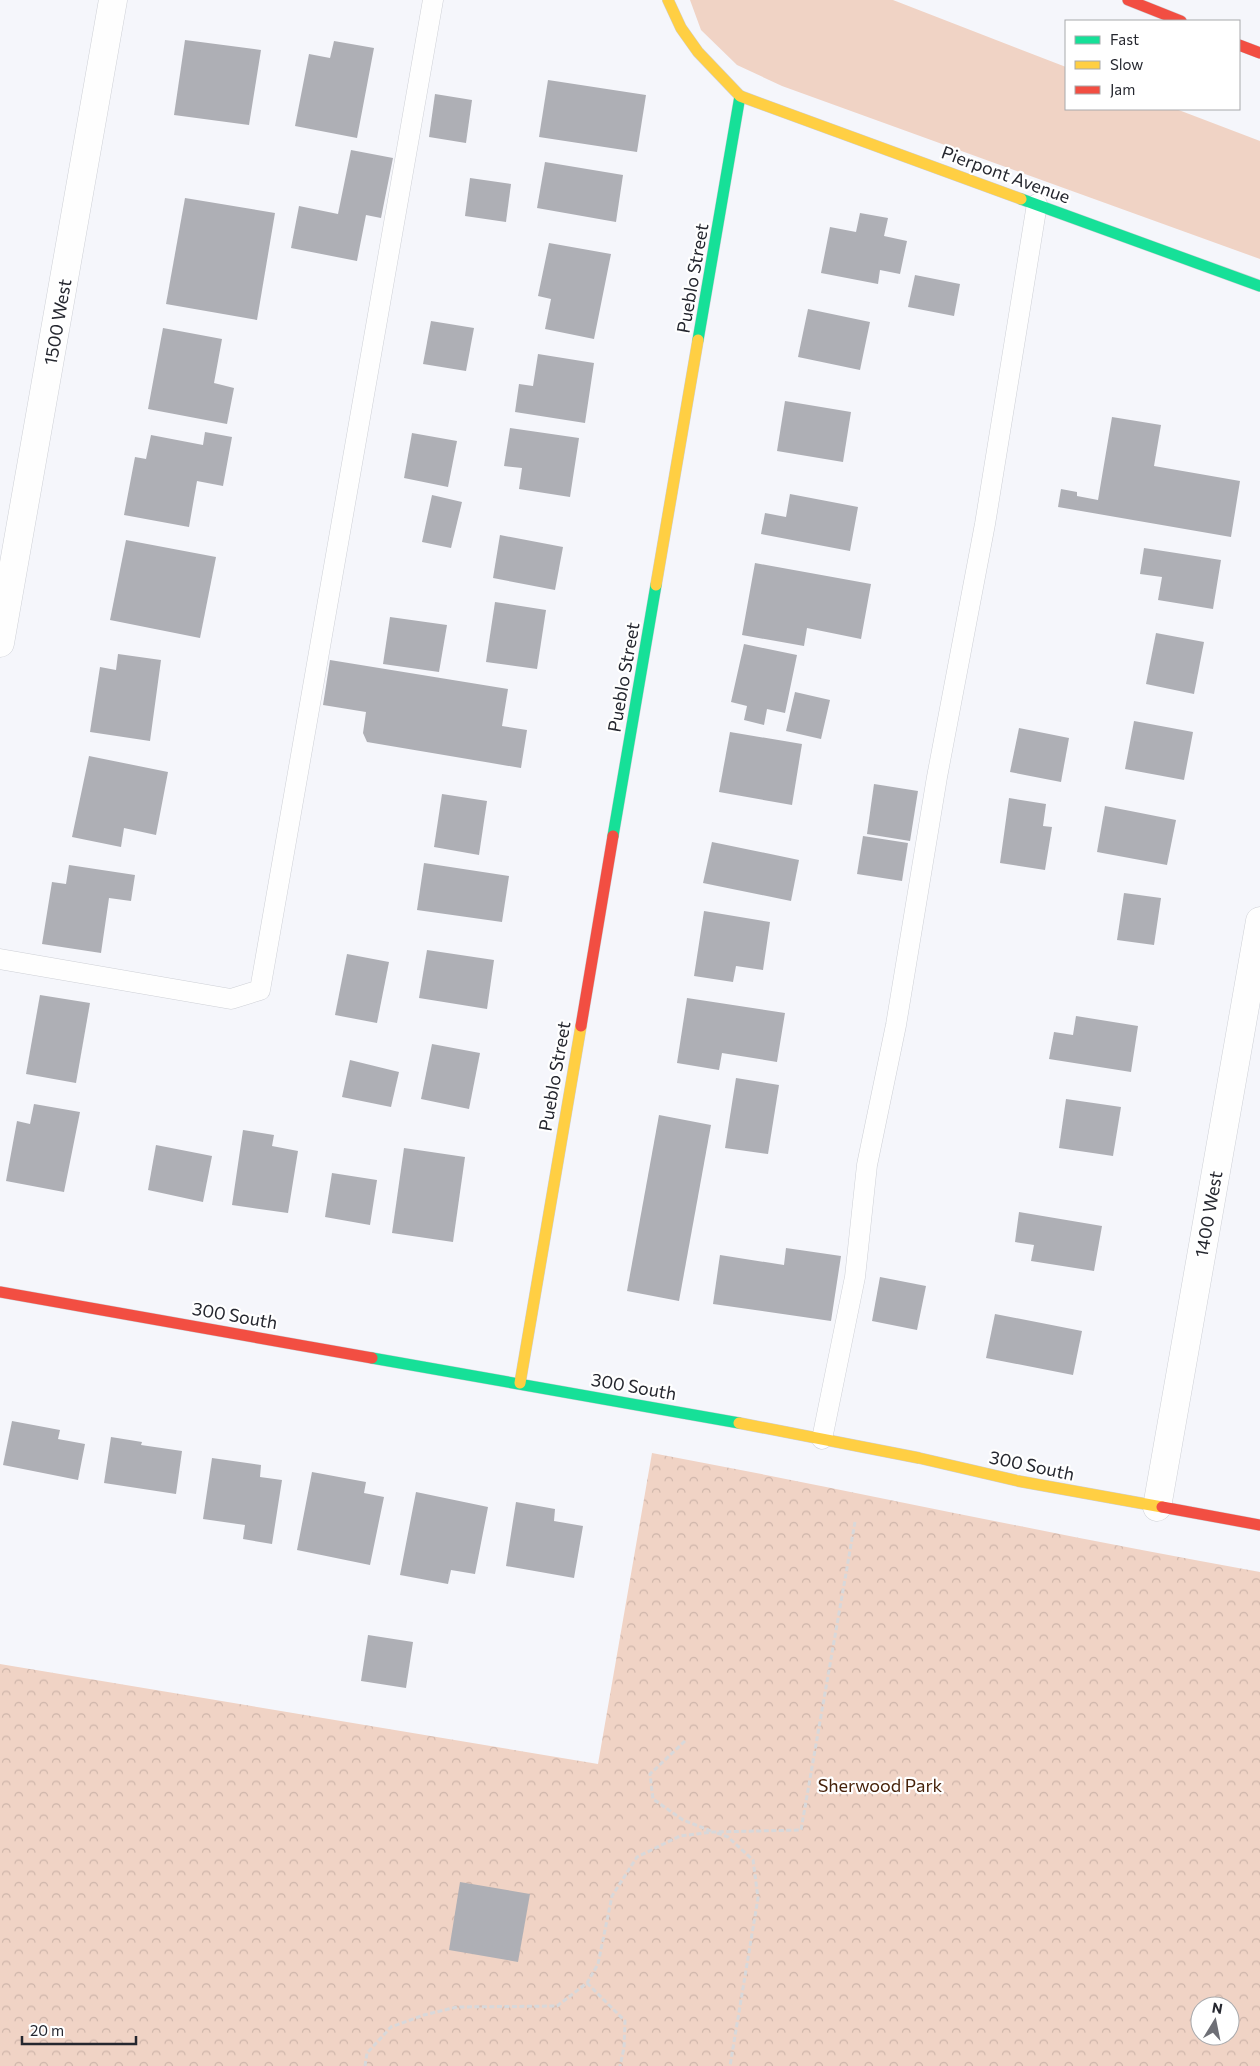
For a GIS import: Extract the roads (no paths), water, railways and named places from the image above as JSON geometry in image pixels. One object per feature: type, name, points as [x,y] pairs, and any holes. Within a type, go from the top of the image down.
[{"type":"main road","points":[[668,0],[690,44],[714,72],[740,96]]},
{"type":"main road","points":[[1128,0],[1178,20]]},
{"type":"main road","points":[[1240,45],[1260,53]]},
{"type":"main road","name":"Pierpont Avenue","points":[[740,96],[1260,286]]},
{"type":"main road","name":"Pueblo Street","points":[[520,1383],[740,96]]},
{"type":"main road","name":"300 South","points":[[0,1292],[520,1383],[919,1458],[1018,1481],[1260,1525]]},
{"type":"street","name":"1500 West","points":[[0,643],[113,0]]},
{"type":"street","name":"1400 West","points":[[1157,1507],[1260,921]]},
{"type":"lane","points":[[0,959],[231,999],[260,990],[433,0]]},
{"type":"lane","points":[[822,1439],[856,1277],[867,1165],[896,1025],[937,777],[985,524],[1037,204]]},
{"type":"park label","name":"Sherwood Park","points":[[880,1785]]}]
